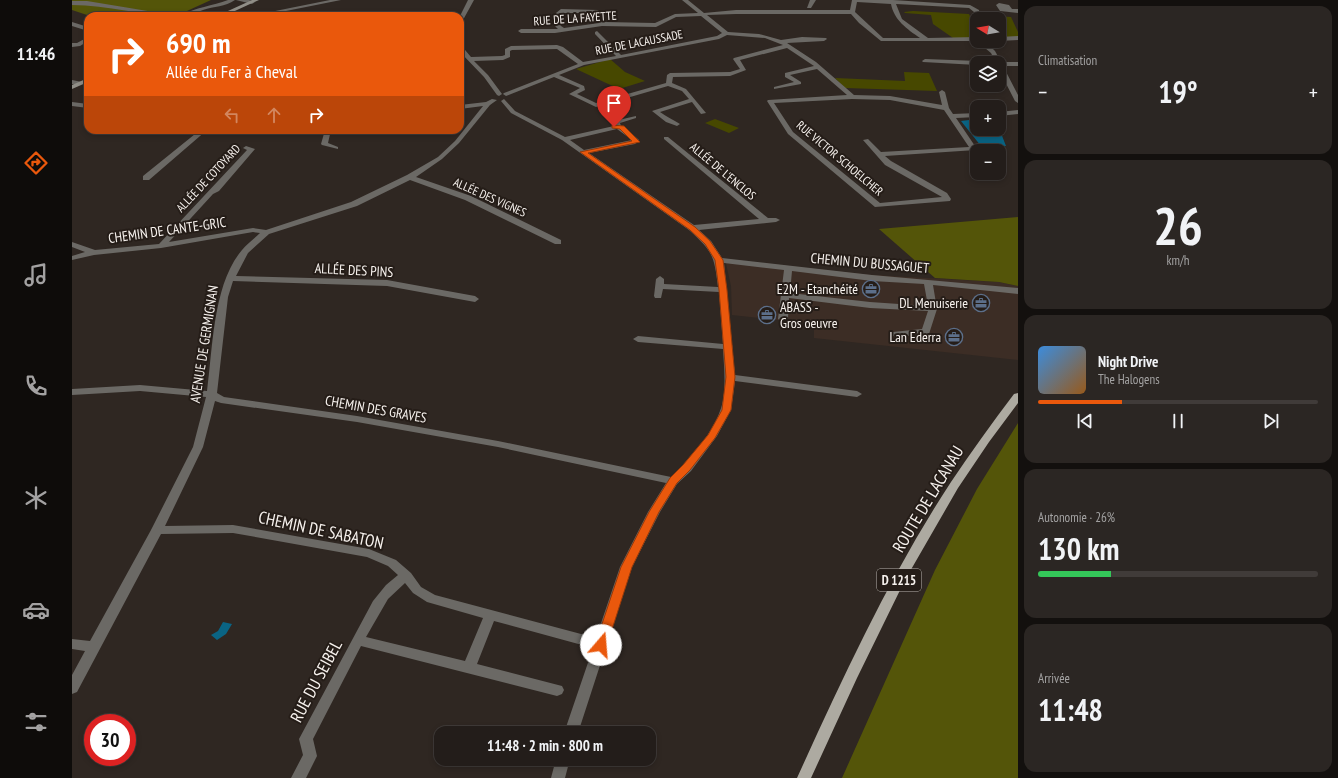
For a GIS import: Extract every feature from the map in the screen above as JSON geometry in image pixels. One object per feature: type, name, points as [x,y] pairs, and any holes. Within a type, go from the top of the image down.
[{"type":"main road","points":[[229,12],[254,1]]},
{"type":"main road","points":[[72,87],[84,82]]},
{"type":"main road","name":"ROUTE DE LACANAU","points":[[804,778],[889,599],[926,531],[963,470],[1018,396]]},
{"type":"street","points":[[194,12],[204,8],[217,6],[232,0]]},
{"type":"street","points":[[240,0],[254,1]]},
{"type":"street","points":[[274,12],[338,0]]},
{"type":"street","points":[[464,12],[470,0]]},
{"type":"street","points":[[685,0],[726,34],[762,37],[780,42],[787,46],[817,67],[855,98],[890,98],[946,108]]},
{"type":"street","points":[[809,7],[813,0]]},
{"type":"street","points":[[970,39],[881,39],[852,12],[855,0],[971,5]]},
{"type":"street","points":[[893,2],[893,11],[900,21],[927,40]]},
{"type":"street","points":[[72,3],[87,3],[147,12]]},
{"type":"street","points":[[1010,10],[1018,11]]},
{"type":"street","points":[[564,30],[558,26],[559,12],[596,11],[602,24]]},
{"type":"street","name":"RUE DE LA FAYETTE","points":[[521,31],[564,30],[602,24],[656,25],[675,16],[736,12],[852,12]]},
{"type":"street","points":[[72,24],[84,28]]},
{"type":"street","points":[[598,33],[619,56]]},
{"type":"street","name":"RUE DE LACAUSSADE","points":[[498,98],[554,74],[582,64],[719,37],[726,34]]},
{"type":"street","points":[[1006,39],[1018,38]]},
{"type":"street","points":[[780,42],[802,39],[824,39]]},
{"type":"street","points":[[668,84],[670,82],[670,76],[730,74],[743,70],[744,68],[736,59],[787,46]]},
{"type":"street","points":[[470,60],[503,58],[508,56],[508,50],[511,48],[557,47],[582,64]]},
{"type":"street","points":[[988,48],[994,52]]},
{"type":"street","points":[[994,48],[996,56]]},
{"type":"street","points":[[464,52],[486,76],[498,98],[513,112],[564,139],[692,228],[708,242],[719,260],[730,377],[726,410],[712,436],[687,468],[673,480],[654,512],[626,567],[573,726]]},
{"type":"street","points":[[925,61],[970,63]]},
{"type":"street","points":[[1006,64],[1018,64]]},
{"type":"street","points":[[776,88],[799,83],[787,76],[787,74],[817,67]]},
{"type":"street","points":[[554,74],[582,87],[583,90],[572,94],[596,105],[668,84],[684,90],[703,113]]},
{"type":"street","points":[[1006,78],[1018,101]]},
{"type":"street","points":[[72,82],[80,83]]},
{"type":"street","points":[[942,92],[946,108],[952,117],[970,116]]},
{"type":"street","points":[[464,106],[498,98]]},
{"type":"street","name":"AVENUE DE GERMIGNAN","points":[[72,688],[156,530],[198,447],[212,394],[224,297],[230,278],[245,252],[266,232],[354,204],[410,177],[440,158],[498,98]]},
{"type":"street","name":"RUE VICTOR SCHOELCHER","points":[[855,98],[858,100],[836,99],[770,101],[790,132],[878,205],[948,199],[944,194],[888,163],[866,140]]},
{"type":"street","points":[[677,124],[668,121],[655,111],[693,100]]},
{"type":"street","points":[[72,104],[84,106]]},
{"type":"street","points":[[1006,113],[1018,112]]},
{"type":"street","points":[[617,127],[618,124],[616,122],[634,117]]},
{"type":"street","name":"RUE VICTOR SCHOELCHER","points":[[879,154],[974,149],[952,117]]},
{"type":"street","points":[[564,139],[617,127],[622,128],[636,142],[583,152]]},
{"type":"street","points":[[146,178],[199,134]]},
{"type":"street","points":[[327,134],[324,144],[336,148]]},
{"type":"street","name":"ALLÉE DE L'ENCLOS","points":[[666,138],[766,221]]},
{"type":"street","name":"ALLÉE DE COTOYARD","points":[[162,246],[210,192],[216,189],[252,149],[246,148]]},
{"type":"street","name":"ALLÉE DES VIGNES","points":[[410,177],[468,198],[558,242]]},
{"type":"street","points":[[692,228],[776,220]]},
{"type":"street","name":"CHEMIN DE CANTE-GRIC","points":[[72,258],[94,253],[162,246],[253,230],[266,232]]},
{"type":"street","points":[[72,244],[94,253]]},
{"type":"street","name":"CHEMIN DU BUSSAGUET","points":[[719,260],[872,278],[1018,291]]},
{"type":"street","points":[[783,319],[788,268]]},
{"type":"street","name":"ALLÉE DES PINS","points":[[230,278],[387,283],[475,299]]},
{"type":"street","points":[[896,334],[926,332],[933,309],[928,282]]},
{"type":"street","points":[[658,296],[659,283],[723,290]]},
{"type":"street","points":[[785,295],[870,305],[933,309]]},
{"type":"street","points":[[638,339],[727,347]]},
{"type":"street","points":[[730,377],[857,394]]},
{"type":"street","name":"CHEMIN DES GRAVES","points":[[72,392],[140,388],[212,394],[221,400],[357,419],[498,444],[673,480]]},
{"type":"street","name":"CHEMIN DE SABATON","points":[[156,530],[233,529],[369,553],[392,563],[406,576],[417,590],[430,599],[601,645]]},
{"type":"street","points":[[358,640],[385,592],[398,580],[406,576]]},
{"type":"street","points":[[469,668],[490,616]]},
{"type":"street","name":"RUE DU SEIBEL","points":[[298,778],[310,756],[306,739],[358,640],[557,690]]},
{"type":"street","points":[[72,644],[94,647]]},
{"type":"street","points":[[558,778],[561,766]]},
{"type":"shaded area","points":[[72,0],[211,0],[185,12],[84,12],[84,14],[72,10]]},
{"type":"shaded area","points":[[913,11],[969,14],[970,38],[953,38],[933,24],[931,15],[904,12]]},
{"type":"shaded area","points":[[1006,17],[1011,17],[1018,32],[1018,37],[1006,37]]},
{"type":"shaded area","points":[[610,59],[625,72],[645,81],[619,89],[576,69]]},
{"type":"shaded area","points":[[904,72],[929,73],[937,91],[845,88],[835,78],[905,81]]},
{"type":"shaded area","points":[[715,119],[739,128],[729,133],[705,123]]},
{"type":"shaded area","points":[[1018,217],[1018,286],[999,282],[935,278],[879,229]]},
{"type":"shaded area","points":[[725,259],[872,275],[999,282],[1018,286],[1018,360],[814,338],[814,324],[732,315],[731,286]]},
{"type":"shaded area","points":[[1018,423],[1018,778],[842,778],[935,570],[977,489]]},
{"type":"water","points":[[970,120],[970,132],[961,121]]},
{"type":"water","points":[[973,136],[1002,136],[1005,144],[979,144]]},
{"type":"water","points":[[223,622],[232,624],[226,634],[217,640],[211,635],[218,631]]},
{"type":"place","name":"E2M - Etanchéité","points":[[871,289]]},
{"type":"place","name":"DL Menuiserie","points":[[981,303]]},
{"type":"place","name":"ABASS - Gros oeuvre","points":[[767,315]]},
{"type":"place","name":"Lan Ederra","points":[[954,337]]},
{"type":"route","points":[[601,645],[626,567],[654,512],[673,480],[687,468],[712,436],[726,410],[730,377],[719,260],[708,242],[692,228],[583,152],[633,144],[636,142],[636,140],[622,128],[614,127]]}]
